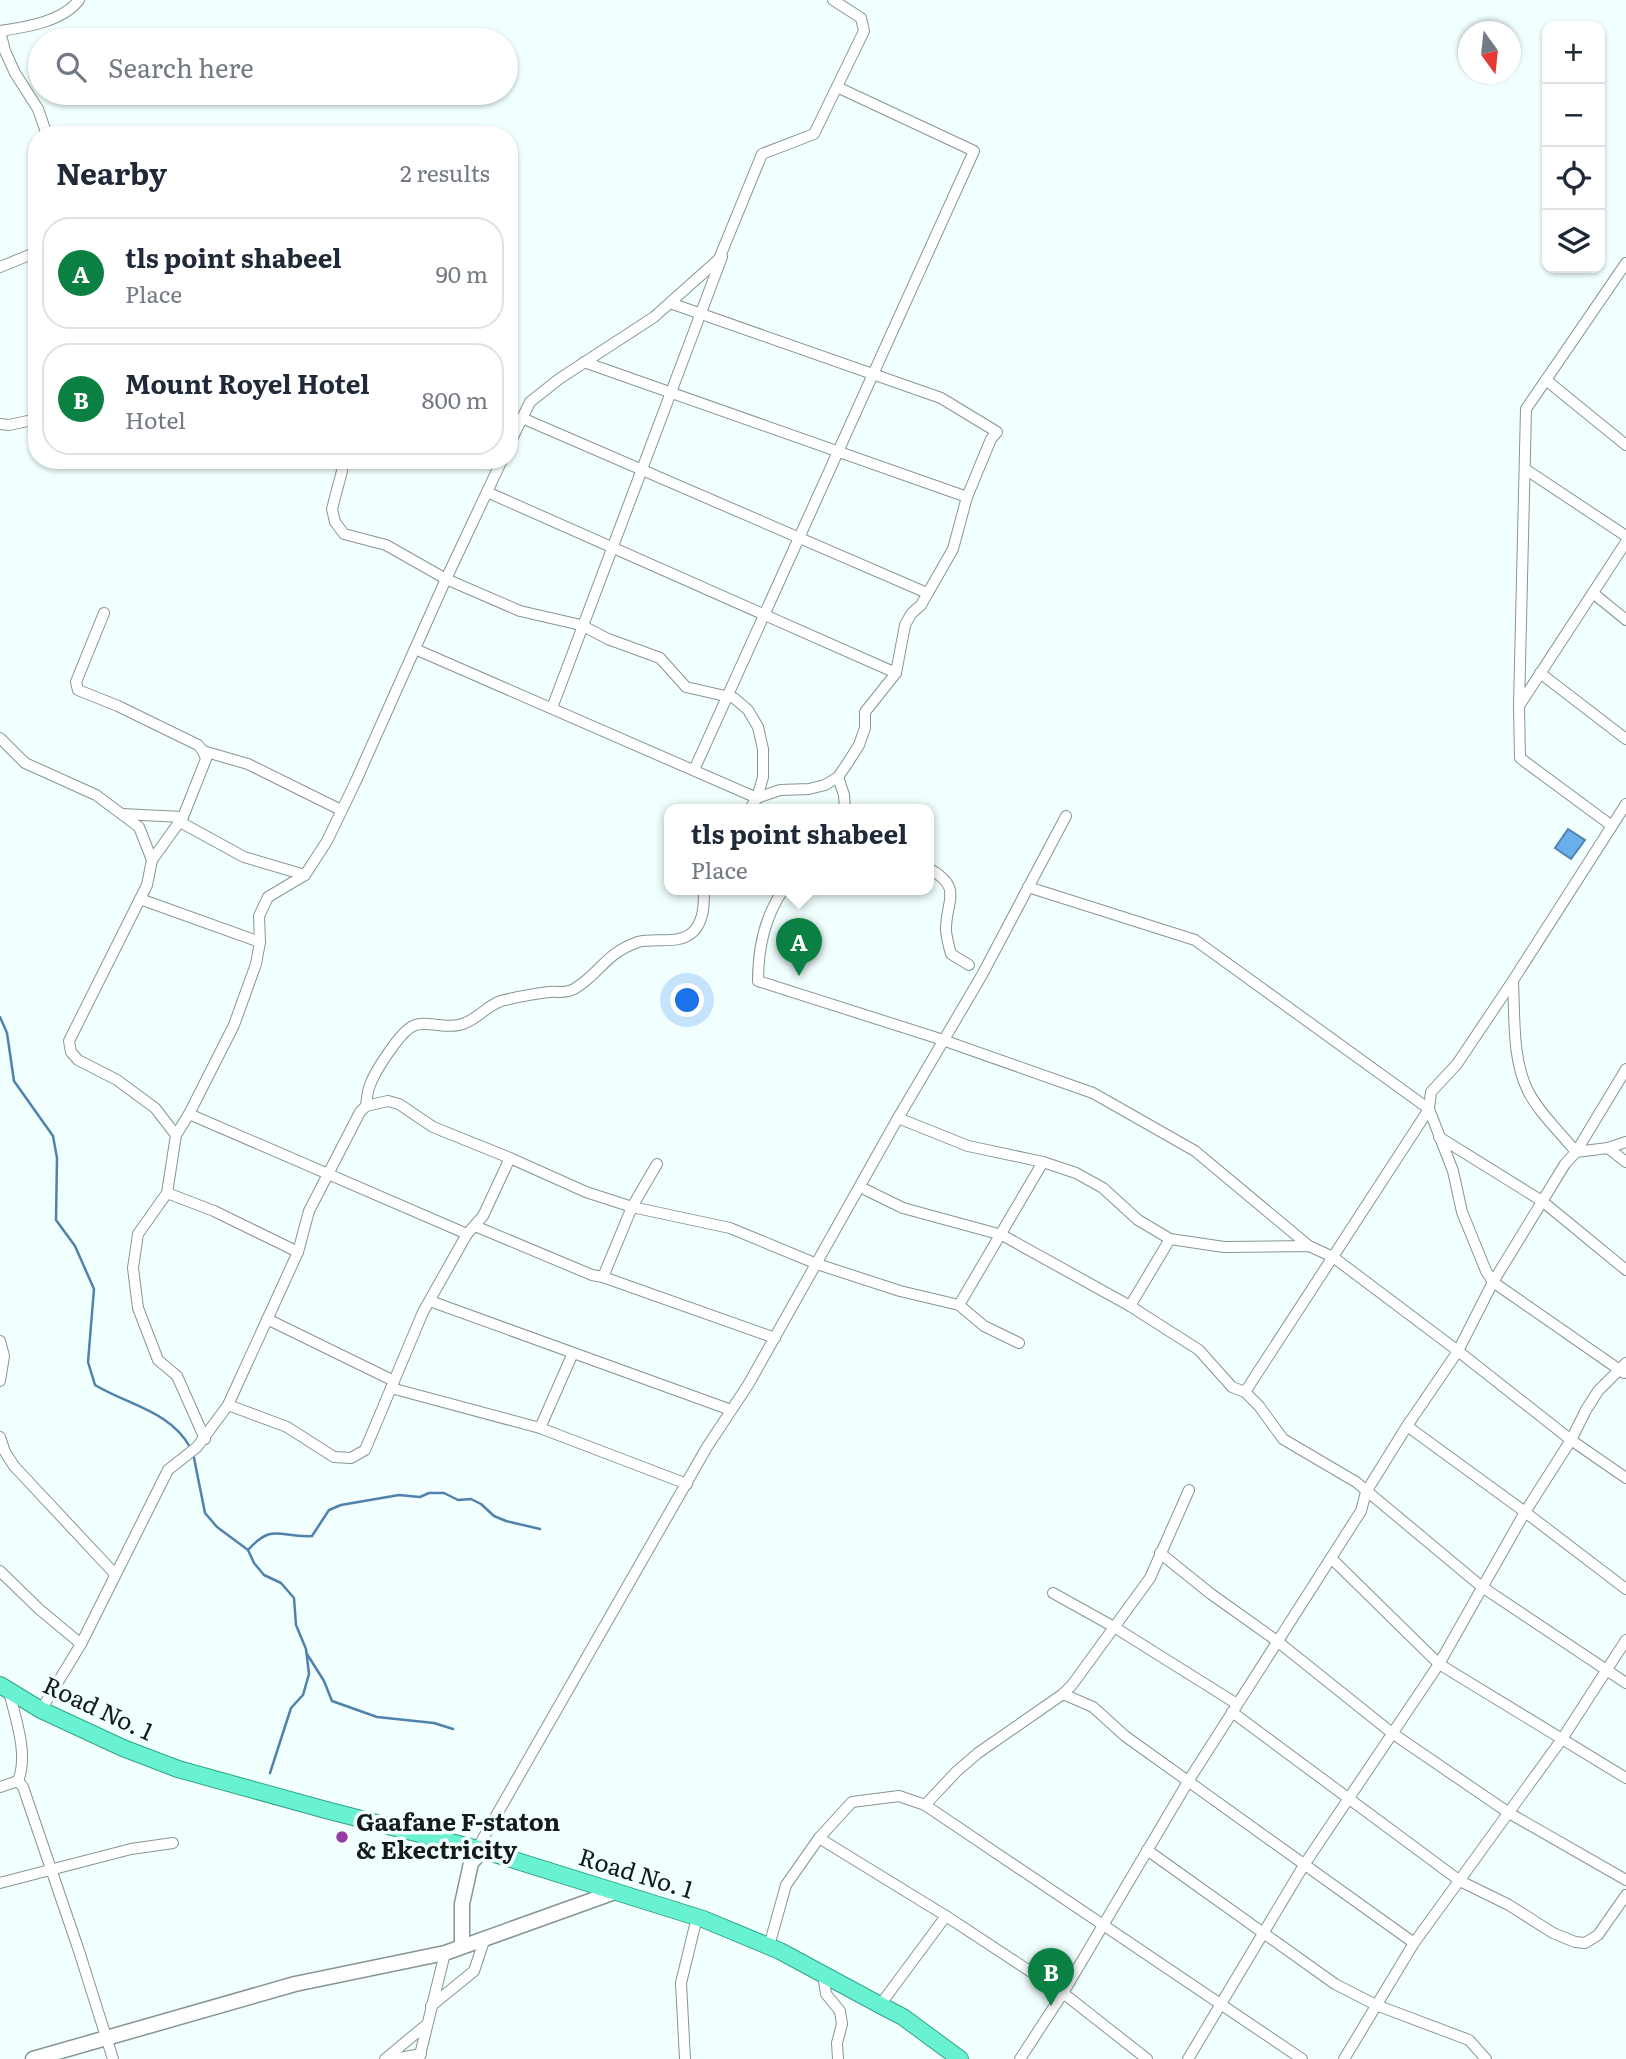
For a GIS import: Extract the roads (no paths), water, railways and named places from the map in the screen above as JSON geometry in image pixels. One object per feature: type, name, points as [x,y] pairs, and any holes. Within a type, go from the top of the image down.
[{"type":"highway","name":"Road No. 1","points":[[5,1688],[41,1710],[123,1748],[178,1769],[480,1849],[697,1917],[769,1946],[903,2017],[960,2059]]},
{"type":"main road","points":[[461,1945],[462,1904],[471,1863],[480,1849]]},
{"type":"main road","points":[[33,2059],[295,1984],[445,1953],[461,1945],[615,1892]]},
{"type":"street","points":[[28,93],[5,51],[0,31],[55,17],[74,7],[79,0]]},
{"type":"street","points":[[518,426],[530,402],[558,379],[654,317],[719,259],[762,154],[814,134],[864,31],[861,18],[833,0]]},
{"type":"street","points":[[694,770],[974,150],[837,88]]},
{"type":"street","points":[[35,105],[44,126]]},
{"type":"street","points":[[552,708],[752,179]]},
{"type":"street","points":[[0,267],[28,256]]},
{"type":"street","points":[[1612,826],[1520,758],[1526,409],[1626,263]]},
{"type":"street","points":[[415,649],[757,798],[779,790],[809,789],[825,785],[838,777],[859,746],[865,728],[865,712],[896,673],[905,625],[953,549],[967,497],[990,439],[997,432],[941,398],[670,303]]},
{"type":"street","points":[[584,362],[967,497]]},
{"type":"street","points":[[1546,380],[1626,445]]},
{"type":"street","points":[[522,418],[927,593]]},
{"type":"street","points":[[0,424],[28,421]]},
{"type":"street","points":[[1525,468],[1626,536]]},
{"type":"street","points":[[342,469],[332,509],[335,522],[344,534],[386,545],[446,579],[520,611],[583,626],[608,639],[660,657],[686,687],[734,698],[748,710],[758,727],[763,749],[764,777],[753,804]]},
{"type":"street","points":[[205,1439],[177,1376],[158,1360],[138,1308],[133,1268],[138,1234],[167,1193],[176,1135],[234,1025],[256,964],[260,942],[259,916],[268,897],[305,875],[327,841],[498,469]]},
{"type":"street","points":[[487,492],[896,673]]},
{"type":"street","points":[[1519,706],[1626,542]]},
{"type":"street","points":[[1593,593],[1626,620]]},
{"type":"street","points":[[104,613],[76,682],[78,690],[118,706],[204,751],[248,764],[341,810]]},
{"type":"street","points":[[1541,673],[1626,739]]},
{"type":"street","points":[[0,738],[25,763],[96,795],[139,827],[152,860]]},
{"type":"street","points":[[176,1135],[155,1108],[117,1080],[78,1060],[71,1052],[69,1041],[147,885],[152,860],[182,820],[206,759],[204,751]]},
{"type":"street","points":[[838,777],[845,804]]},
{"type":"street","points":[[1245,1392],[1429,1109],[1431,1092],[1457,1064],[1513,982],[1626,804]]},
{"type":"street","points":[[122,814],[182,820],[244,857],[305,875]]},
{"type":"street","points":[[480,1849],[687,1484],[775,1338],[898,1118],[982,975],[1066,816]]},
{"type":"street","points":[[934,871],[942,875],[949,885],[952,900],[946,930],[951,954],[969,965]]},
{"type":"street","points":[[1028,887],[1195,940],[1429,1109],[1453,1171],[1462,1212],[1493,1282],[1624,1369],[1598,1391],[1572,1440],[1525,1512],[1439,1664],[1304,1865],[1188,2059]]},
{"type":"street","points":[[366,1106],[369,1087],[376,1072],[406,1031],[415,1024],[455,1026],[467,1023],[491,1005],[504,1000],[552,992],[563,993],[599,969],[616,951],[643,941],[682,938],[694,931],[701,919],[703,895]]},
{"type":"street","points":[[780,895],[764,927],[758,954],[758,981],[1093,1093],[1195,1152],[1309,1246],[1333,1257],[1572,1440],[1626,1478]]},
{"type":"street","points":[[140,899],[260,942]]},
{"type":"street","points":[[1513,982],[1517,1054],[1521,1076],[1529,1093],[1576,1152]]},
{"type":"street","points":[[1020,2059],[1063,1993],[1189,1780],[1361,1511],[1366,1492],[1458,1351],[1493,1282],[1626,1069]]},
{"type":"street","points":[[41,1710],[81,1644],[168,1470],[205,1439],[228,1405],[298,1252],[309,1211],[360,1112],[366,1106],[388,1101],[400,1104],[433,1128],[586,1192],[632,1207],[730,1228],[817,1264],[900,1292],[959,1306],[984,1326],[1019,1343]]},
{"type":"street","points":[[189,1114],[467,1234]]},
{"type":"street","points":[[898,1118],[968,1146],[1043,1162],[1076,1173],[1102,1188],[1138,1220],[1170,1239],[1224,1247],[1309,1246]]},
{"type":"street","points":[[1439,1137],[1542,1201],[1626,1270]]},
{"type":"street","points":[[1576,1152],[1608,1148],[1626,1142]]},
{"type":"street","points":[[1608,1148],[1626,1162]]},
{"type":"street","points":[[228,1405],[287,1427],[334,1457],[351,1458],[365,1450],[430,1301],[467,1234],[484,1216],[510,1158]]},
{"type":"street","points":[[959,1306],[1043,1162]]},
{"type":"street","points":[[603,1277],[632,1207],[657,1164]]},
{"type":"street","points":[[860,1186],[913,1212],[1002,1235],[1130,1306],[1199,1350],[1233,1387],[1245,1392],[1259,1406],[1283,1439],[1356,1482],[1482,1587],[1626,1684]]},
{"type":"street","points":[[167,1193],[214,1211],[298,1252]]},
{"type":"street","points":[[475,1226],[593,1275],[775,1338]]},
{"type":"street","points":[[1130,1306],[1170,1239]]},
{"type":"street","points":[[430,1301],[731,1410]]},
{"type":"street","points":[[267,1319],[393,1384],[540,1428],[687,1484]]},
{"type":"street","points":[[0,1341],[4,1356],[0,1381]]},
{"type":"street","points":[[540,1428],[573,1353]]},
{"type":"street","points":[[1407,1426],[1626,1589]]},
{"type":"street","points":[[0,1437],[2,1450],[14,1466],[115,1574]]},
{"type":"street","points":[[925,1805],[978,1753],[1063,1694],[1150,1578],[1189,1490]]},
{"type":"street","points":[[1160,1553],[1392,1733],[1509,1813],[1626,1880]]},
{"type":"street","points":[[1331,1558],[1439,1664],[1626,1778]]},
{"type":"street","points":[[0,1571],[39,1609],[81,1644]]},
{"type":"street","points":[[1054,1593],[1114,1627],[1235,1708],[1460,1881],[1509,1905],[1553,1933],[1585,1943],[1598,1935],[1626,1895]]},
{"type":"street","points":[[1344,2059],[1414,1943],[1562,1739],[1626,1640]]},
{"type":"street","points":[[0,1787],[18,1781],[21,1775],[21,1744],[5,1688]]},
{"type":"street","points":[[1063,1694],[1093,1707],[1125,1736],[1414,1943]]},
{"type":"street","points":[[18,1781],[23,1787],[113,2059]]},
{"type":"street","points":[[769,1946],[786,1885],[819,1838],[852,1802],[899,1796],[925,1805],[1302,2059]]},
{"type":"street","points":[[819,1838],[946,1916],[1063,1993],[1147,2059]]},
{"type":"street","points":[[0,1883],[131,1849],[173,1843]]},
{"type":"street","points":[[1147,1850],[1335,1984],[1377,2005],[1469,2040],[1486,2059]]},
{"type":"street","points":[[880,2005],[946,1916]]},
{"type":"street","points":[[685,2059],[681,1983],[697,1917]]},
{"type":"street","points":[[431,2007],[474,1971],[485,1938]]},
{"type":"street","points":[[394,2059],[420,2057],[445,1953]]},
{"type":"street","points":[[823,1974],[826,1994],[840,2011],[842,2024],[837,2043],[838,2059]]},
{"type":"street","points":[[385,2059],[427,2025]]},
{"type":"water","points":[[1568,829],[1585,840],[1571,859],[1555,848]]},
{"type":"waterway","points":[[0,1017],[7,1033],[14,1081],[53,1136],[57,1158],[56,1220],[75,1246],[94,1289],[88,1362],[95,1385],[160,1417],[182,1435],[190,1447]]},
{"type":"waterway","points":[[193,1453],[205,1513],[217,1527],[248,1550],[264,1575],[281,1583],[294,1598],[296,1625],[306,1649],[309,1674],[303,1695],[291,1708],[270,1773]]},
{"type":"waterway","points":[[248,1550],[264,1536],[271,1534],[312,1536],[329,1510],[341,1505],[399,1495],[420,1497],[429,1493],[444,1493],[458,1500],[471,1499],[494,1516],[540,1529]]},
{"type":"waterway","points":[[307,1654],[324,1681],[332,1701],[377,1717],[434,1723],[453,1729]]},
{"type":"place","name":"tls point shabeel","points":[[799,976]]},
{"type":"place","name":"Gaafane F-staton & Ekectricity","points":[[342,1837]]},
{"type":"place","name":"Mount Royel Hotel","points":[[1051,2006]]}]
